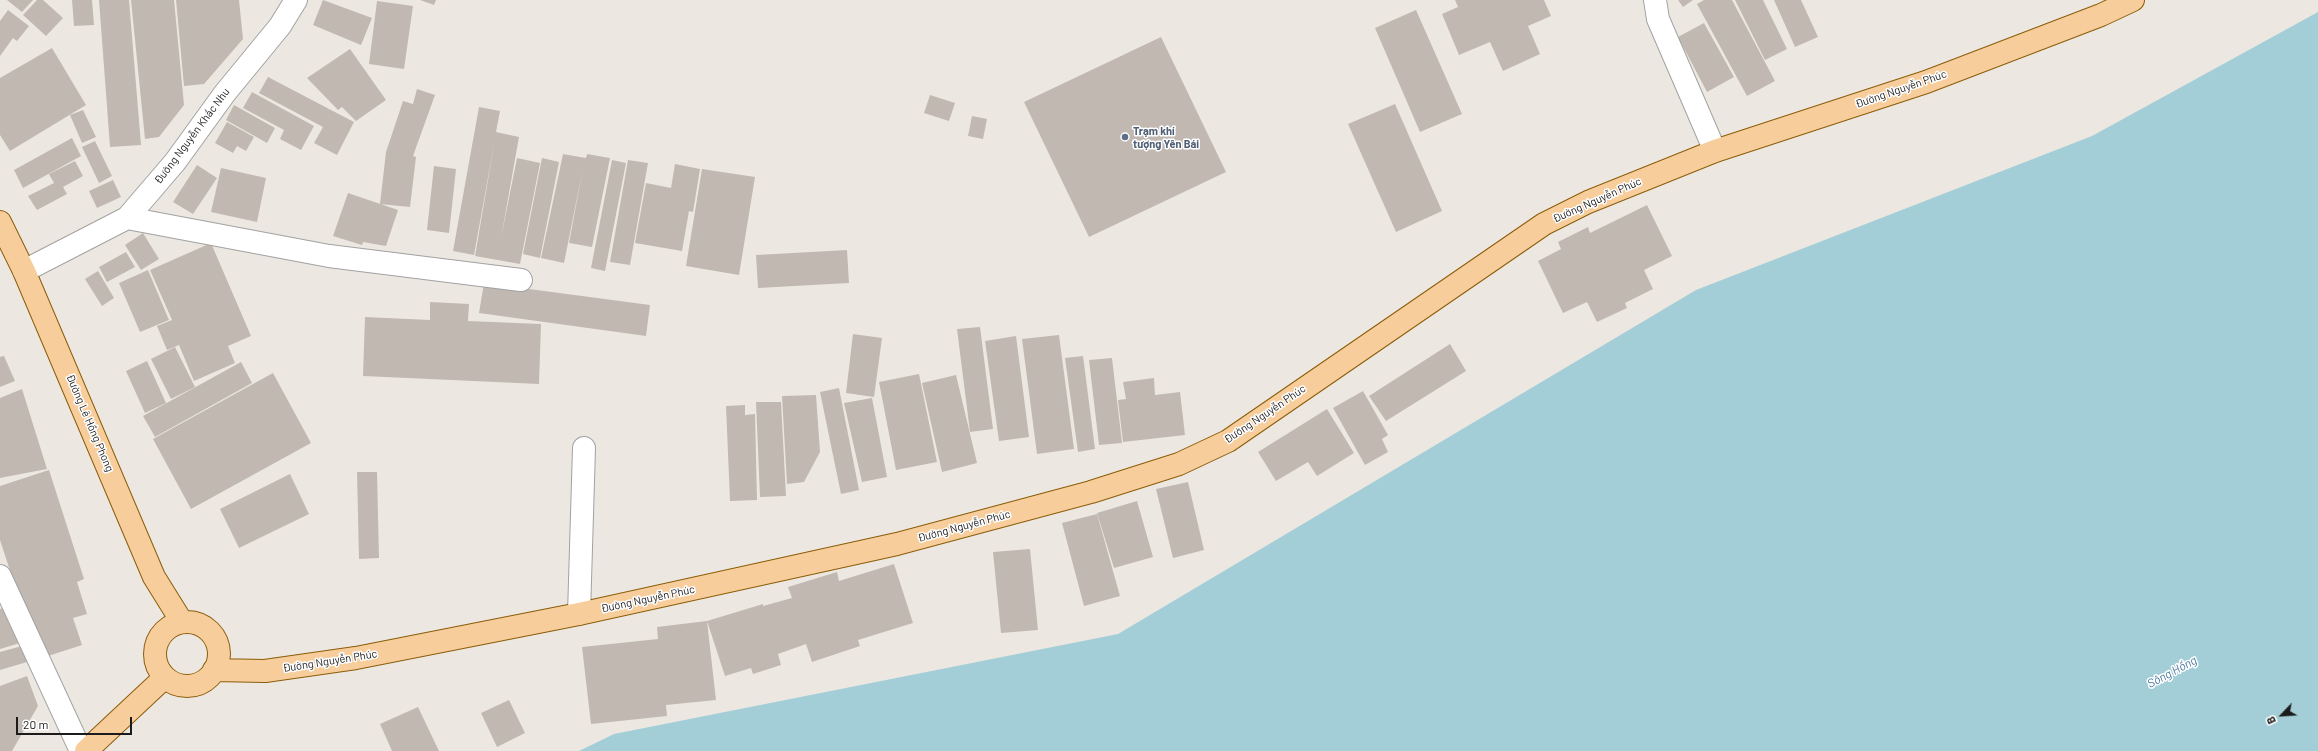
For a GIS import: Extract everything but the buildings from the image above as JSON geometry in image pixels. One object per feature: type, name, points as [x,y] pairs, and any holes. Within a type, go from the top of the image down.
[{"type":"main road","name":"Đường Nguyễn Phúc","points":[[214,670],[265,671],[356,658],[579,614],[897,544],[1091,492],[1179,464],[1228,441],[1544,224],[1588,202],[1715,151],[1926,82],[2101,15],[2133,0]]},
{"type":"main road","name":"Đường Lê Hồng Phong","points":[[0,222],[24,271],[154,577],[182,622]]},
{"type":"main road","points":[[182,622],[196,623],[208,631],[217,642],[219,656],[214,670],[205,681],[192,686],[177,685],[164,678],[157,665],[154,651],[159,638],[169,627],[182,622]]},
{"type":"main road","points":[[86,751],[164,678]]},
{"type":"street","name":"Đường Nguyễn Khắc Nhu","points":[[24,271],[127,218],[175,162],[225,93],[280,26],[296,0]]},
{"type":"street","points":[[1655,0],[1658,19],[1715,151]]},
{"type":"street","points":[[127,218],[329,256],[521,280]]},
{"type":"street","points":[[579,614],[584,448]]},
{"type":"street","points":[[0,576],[81,751]]},
{"type":"water","name":"Sông Hồng","points":[[2318,12],[2318,751],[579,751],[614,734],[1118,634],[1696,290],[2092,136]]},
{"type":"place","name":"Trạm khí tượng Yên Bái","points":[[1125,137]]}]
